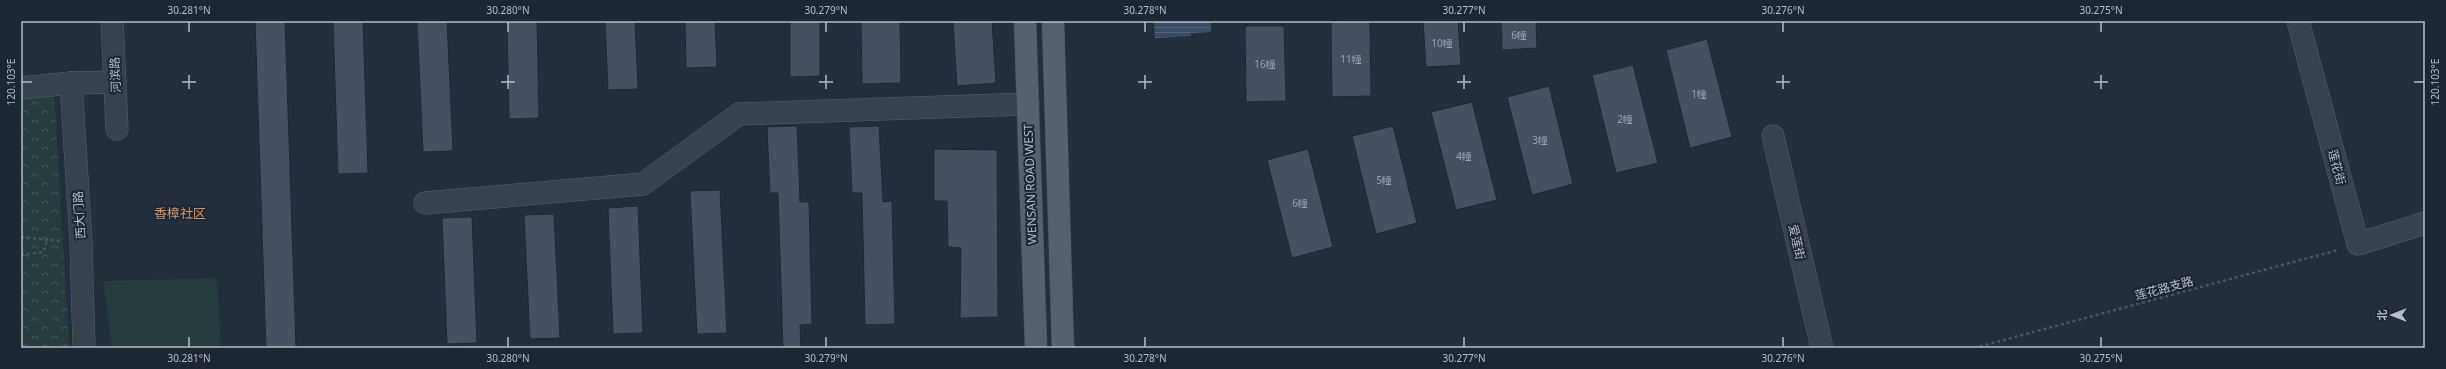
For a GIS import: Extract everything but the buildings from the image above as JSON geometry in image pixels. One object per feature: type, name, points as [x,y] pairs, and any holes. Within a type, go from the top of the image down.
[{"type":"main road","name":"WENSAN ROAD WEST","points":[[1025,21],[1036,348]]},
{"type":"main road","points":[[1053,21],[1063,348]]},
{"type":"street","name":"河滨路","points":[[112,21],[117,129]]},
{"type":"street","name":"莲花街","points":[[2298,21],[2358,244]]},
{"type":"street","points":[[21,88],[71,83],[115,82]]},
{"type":"street","name":"西大门路","points":[[71,83],[81,242],[84,348]]},
{"type":"street","points":[[425,203],[643,184],[739,114],[1028,104]]},
{"type":"street","name":"爱莲街","points":[[1773,136],[1822,348]]},
{"type":"street","points":[[2358,244],[2425,222]]},
{"type":"path","points":[[21,237],[47,241],[81,242]]},
{"type":"path","points":[[21,255],[43,252],[47,241]]},
{"type":"path","name":"莲花路支路","points":[[1974,348],[2358,244]]},
{"type":"green space","points":[[54,94],[70,348],[21,348],[21,100]]},
{"type":"green space","points":[[217,278],[221,348],[112,348],[103,281]]},
{"type":"water","points":[[1154,21],[1211,21],[1211,32],[1191,33],[1191,36],[1155,38]]},
{"type":"district","name":"香樟社区","points":[[180,213]]}]
